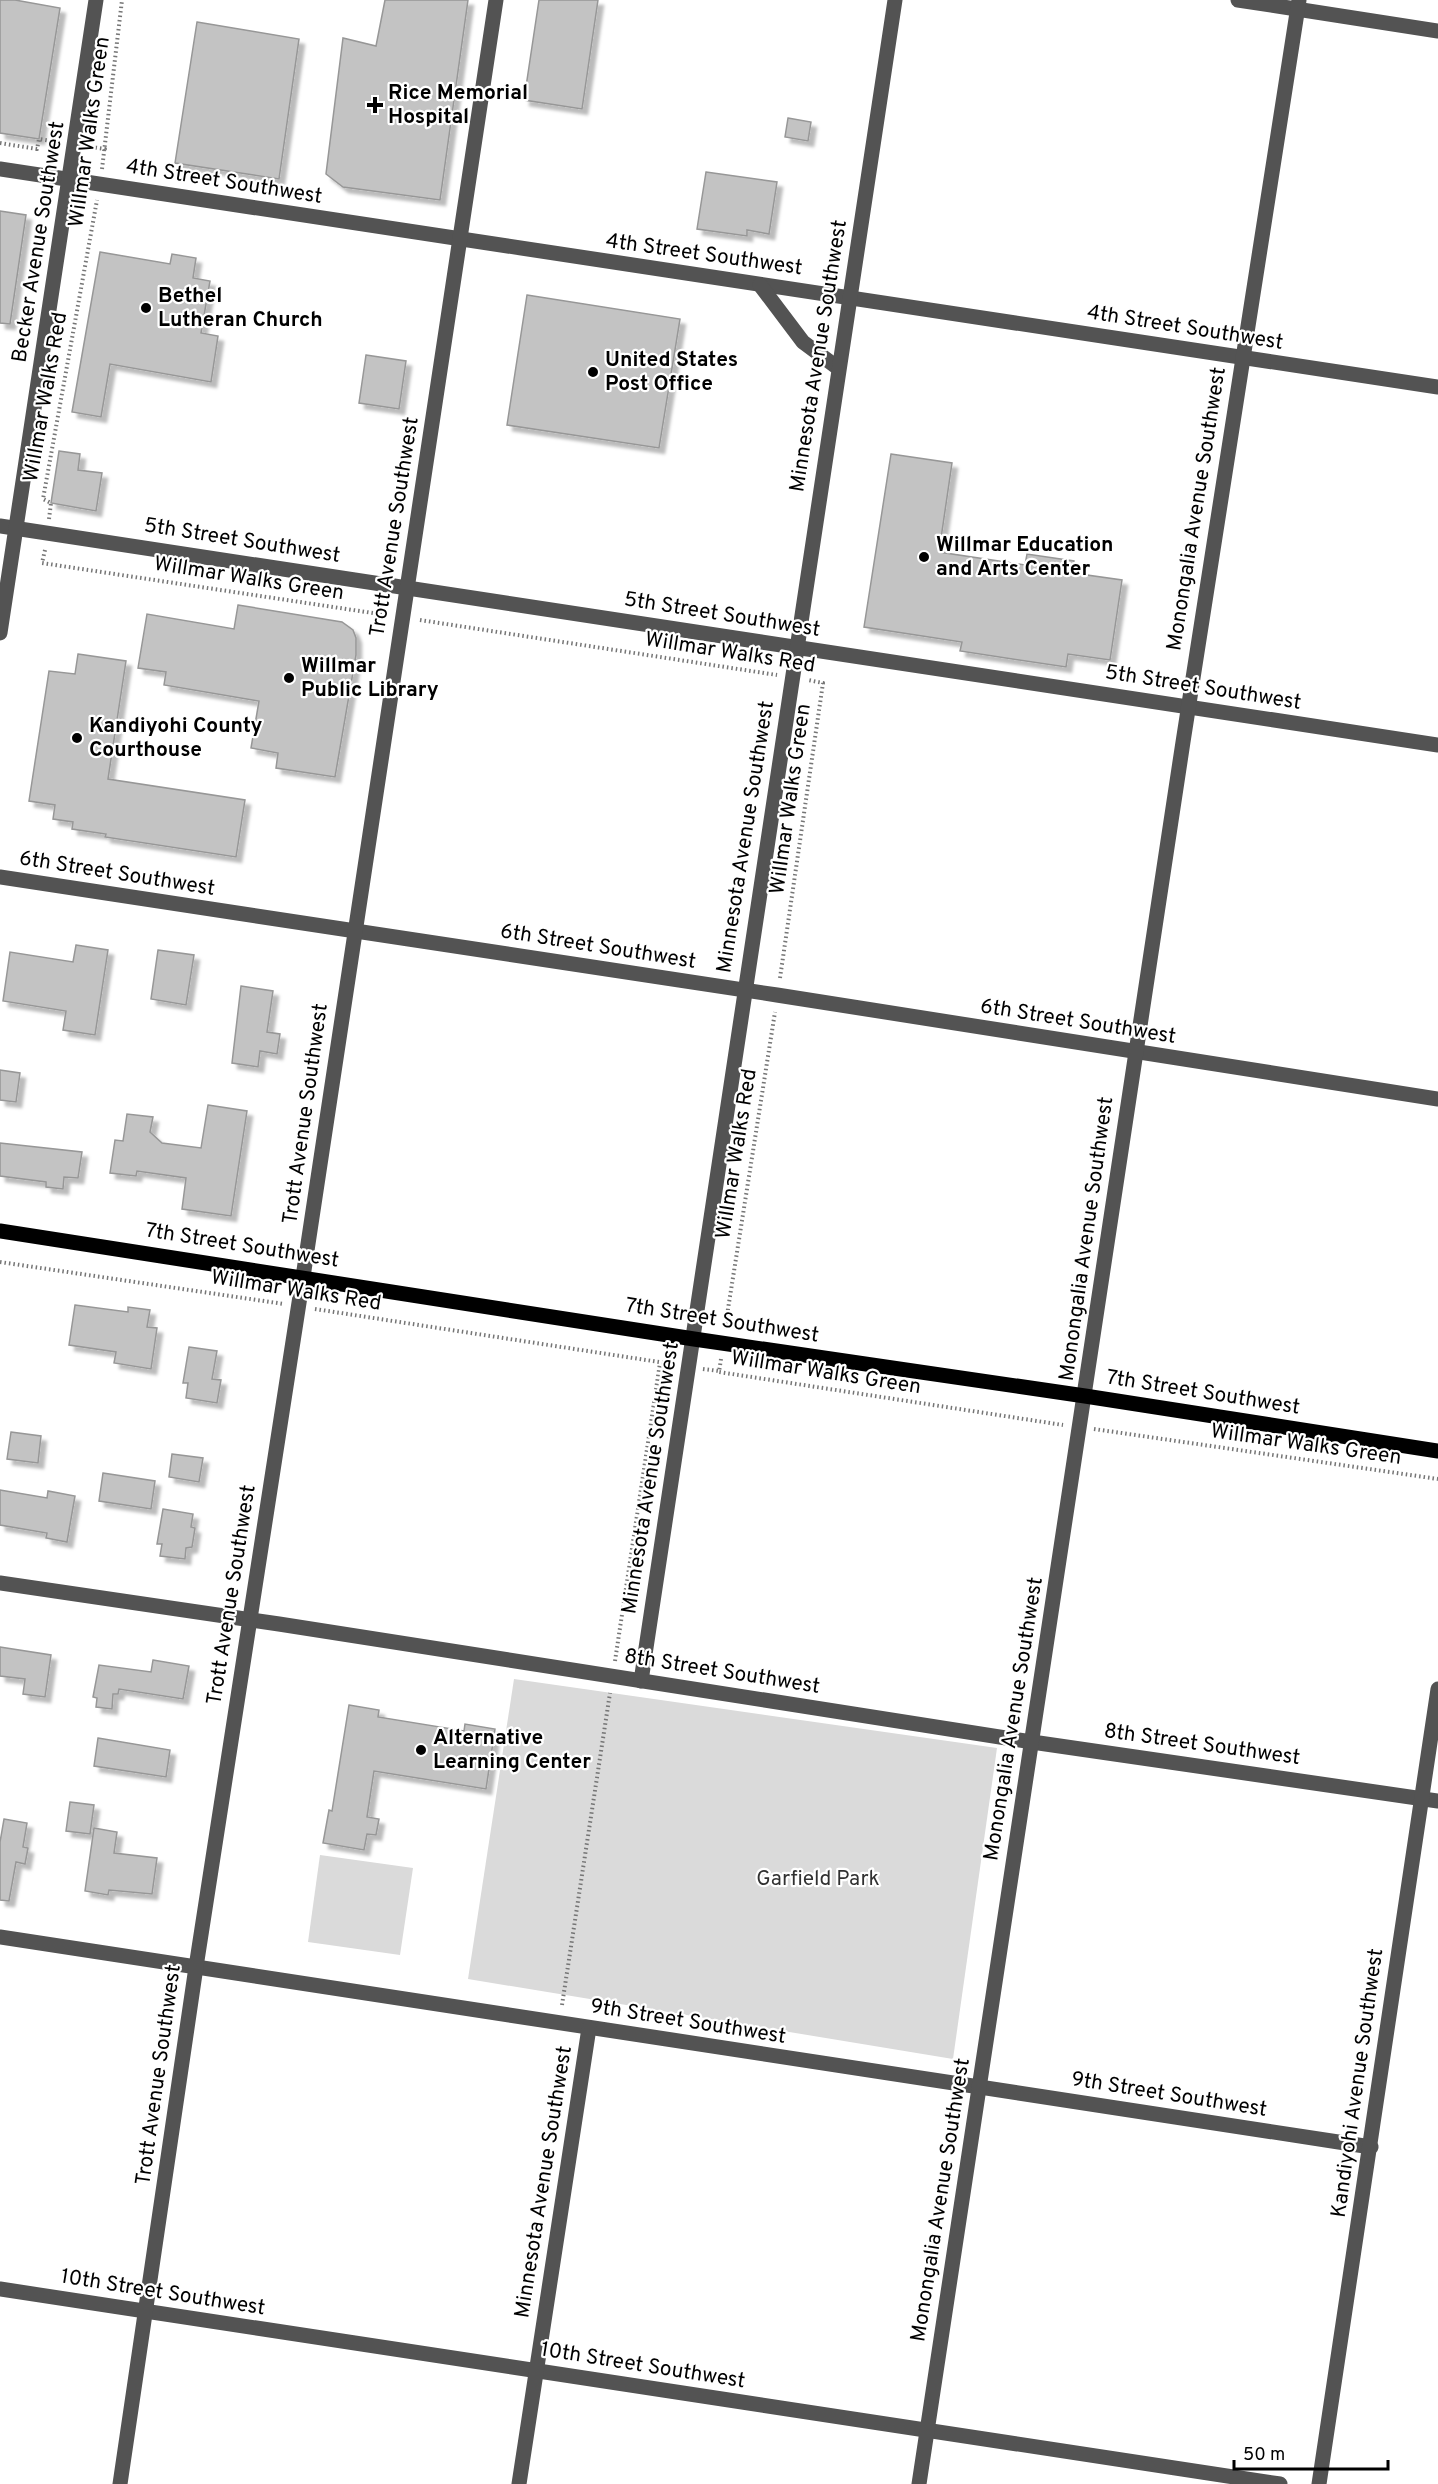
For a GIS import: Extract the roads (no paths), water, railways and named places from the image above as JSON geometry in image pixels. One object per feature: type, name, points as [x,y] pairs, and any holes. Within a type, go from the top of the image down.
[{"type":"main road","name":"7th Street Southwest","points":[[0,1231],[694,1339],[1085,1396],[1438,1451]]},
{"type":"street","name":"Becker Avenue Southwest","points":[[0,633],[96,0]]},
{"type":"street","name":"Trott Avenue Southwest","points":[[120,2484],[196,1966],[303,1277],[496,0]]},
{"type":"street","name":"Minnesota Avenue Southwest","points":[[641,1680],[895,0]]},
{"type":"street","points":[[1238,0],[1298,5],[1438,31]]},
{"type":"street","name":"Monongalia Avenue Southwest","points":[[919,2484],[1188,707],[1298,5]]},
{"type":"street","name":"4th Street Southwest","points":[[0,169],[1438,387]]},
{"type":"street","points":[[760,285],[803,342],[838,368]]},
{"type":"street","name":"5th Street Southwest","points":[[0,526],[1438,745]]},
{"type":"street","name":"6th Street Southwest","points":[[0,877],[744,990],[1438,1099]]},
{"type":"street","name":"8th Street Southwest","points":[[0,1583],[1032,1742],[1438,1801]]},
{"type":"street","name":"Kandiyohi Avenue Southwest","points":[[1319,2484],[1438,1689]]},
{"type":"street","name":"9th Street Southwest","points":[[0,1937],[1371,2147]]},
{"type":"street","name":"Minnesota Avenue Southwest","points":[[519,2484],[589,2028]]},
{"type":"street","name":"10th Street Southwest","points":[[0,2289],[1280,2484]]},
{"type":"place","name":"Rice Memorial Hospital","points":[[375,105]]},
{"type":"place","name":"Bethel Lutheran Church","points":[[146,308]]},
{"type":"place","name":"United States Post Office","points":[[593,372]]},
{"type":"place","name":"Willmar Education and Arts Center","points":[[924,557]]},
{"type":"place","name":"Willmar Public Library","points":[[289,678]]},
{"type":"place","name":"Kandiyohi County Courthouse","points":[[77,738]]},
{"type":"place","name":"Alternative Learning Center","points":[[421,1750]]},
{"type":"park label","name":"Garfield Park","points":[[818,1879]]}]
